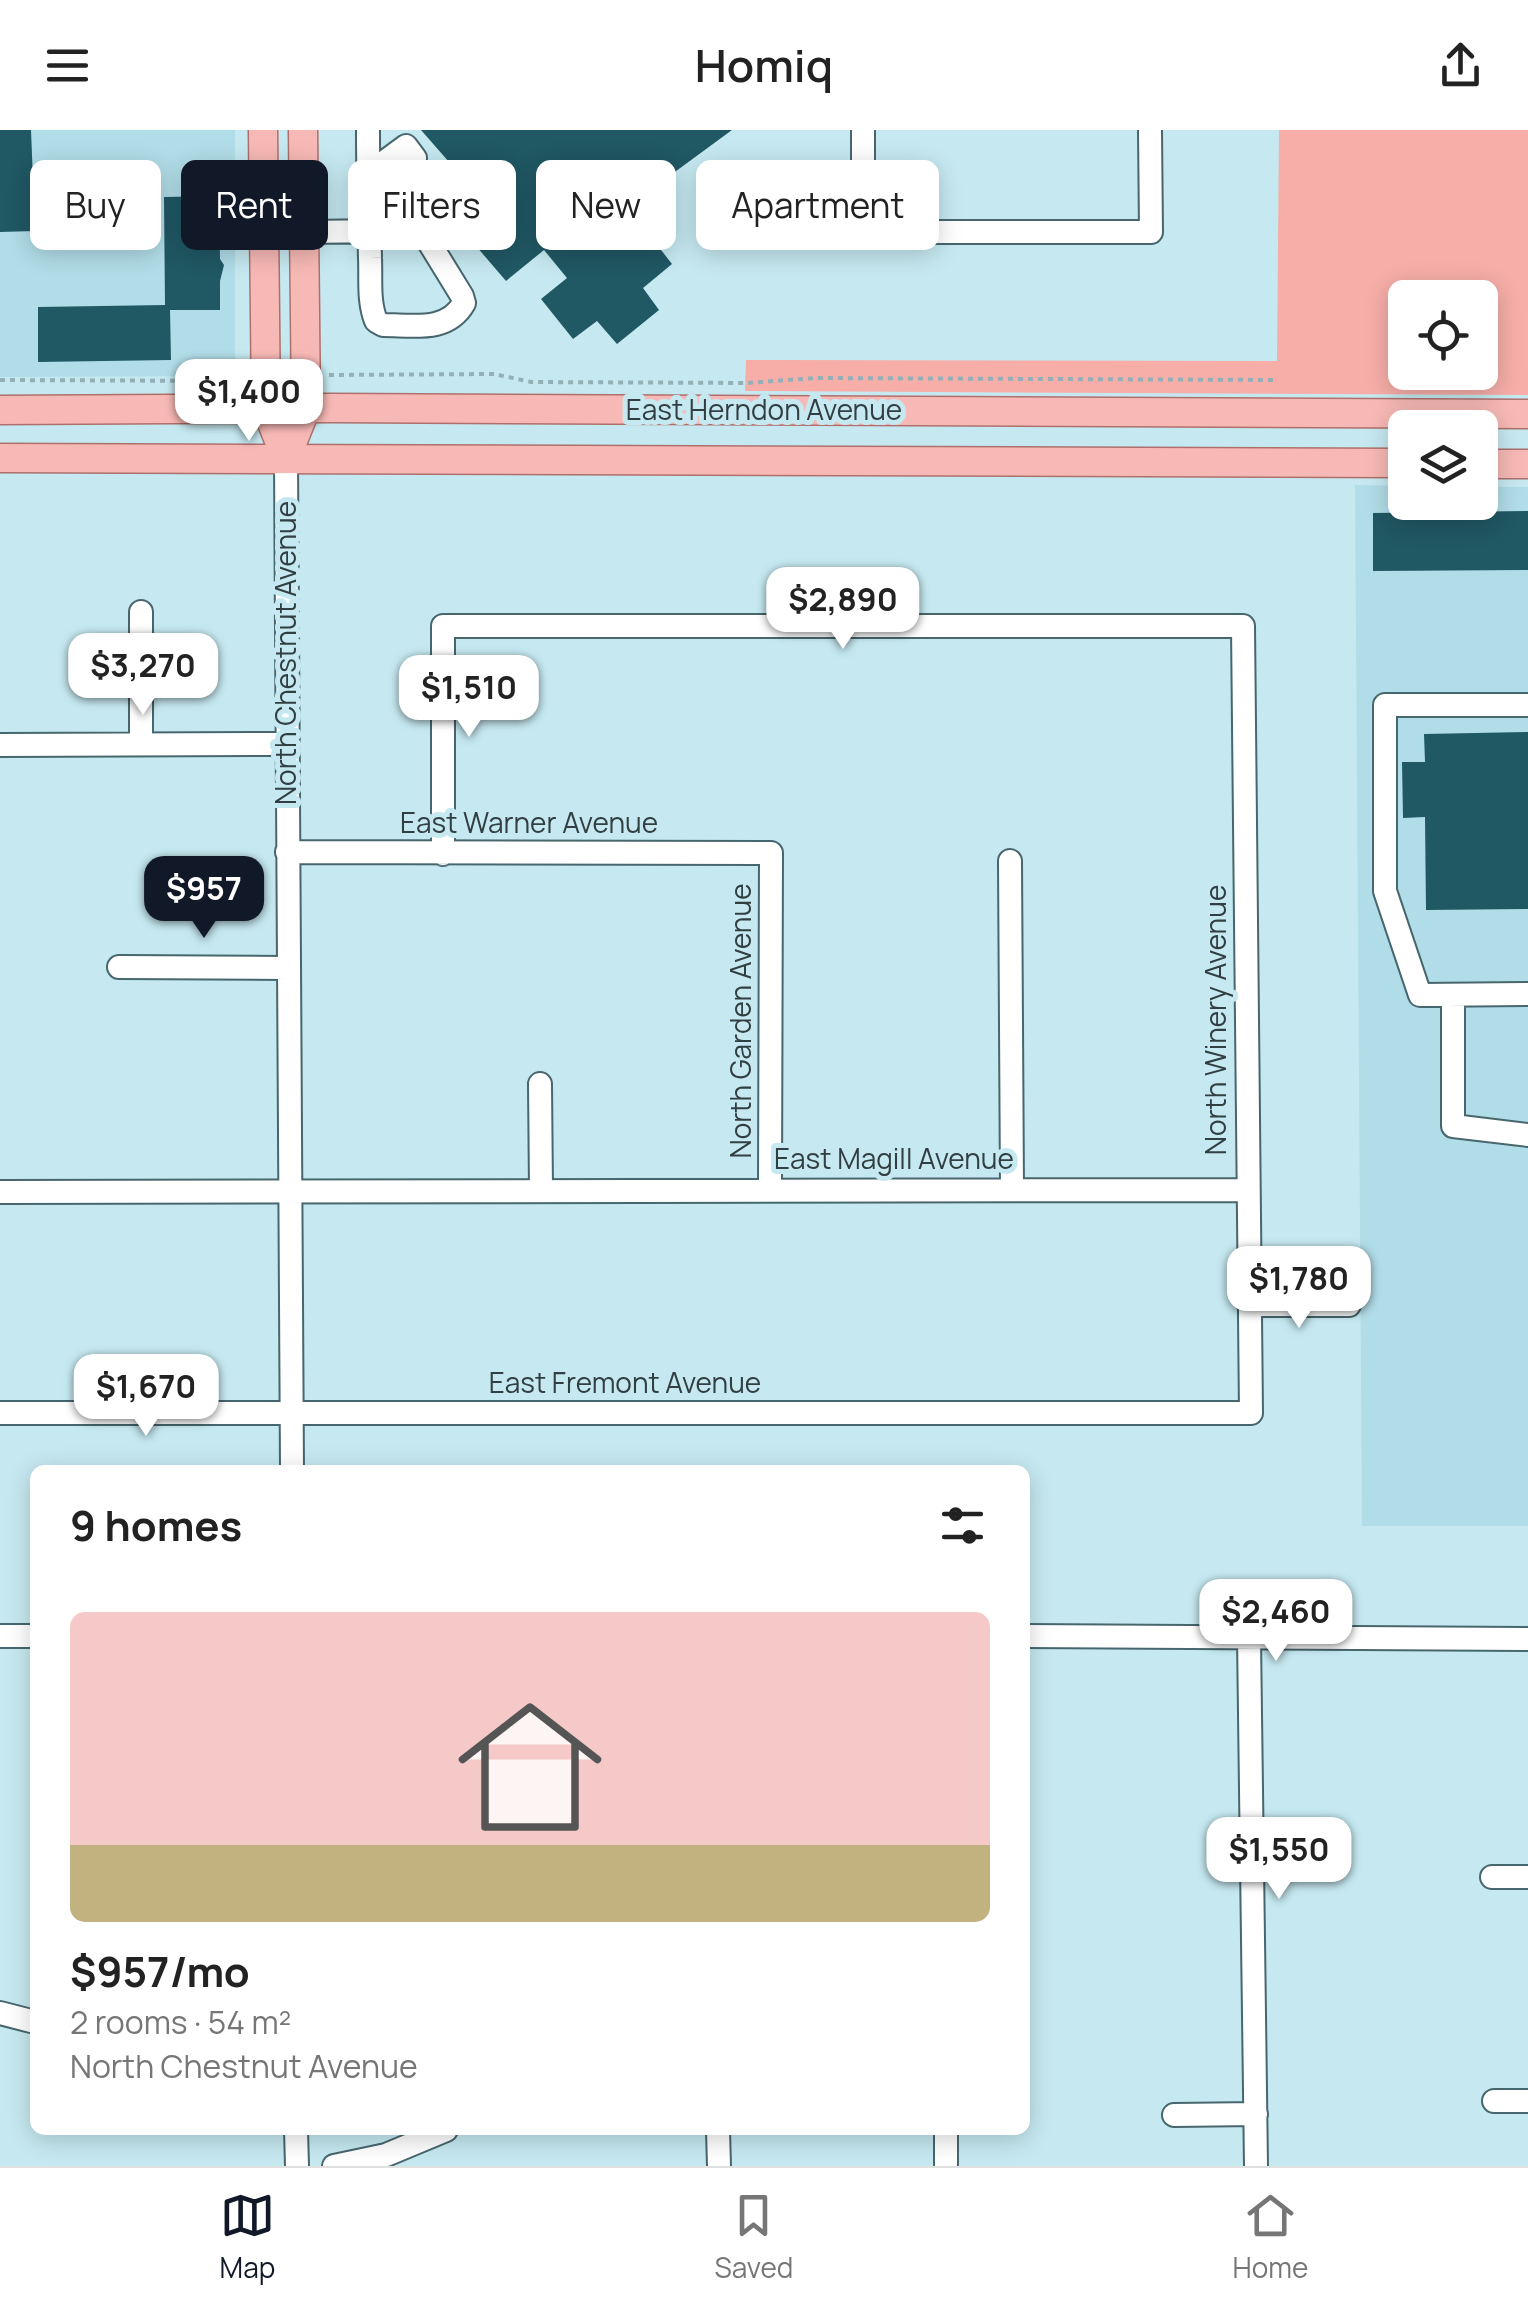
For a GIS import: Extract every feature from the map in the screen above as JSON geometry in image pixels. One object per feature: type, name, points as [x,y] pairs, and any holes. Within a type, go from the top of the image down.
[{"type":"main road","name":"North Chestnut Avenue","points":[[263,130],[266,408],[286,458]]},
{"type":"main road","name":"North Chestnut Avenue","points":[[303,130],[303,160]]},
{"type":"main road","name":"North Chestnut Avenue","points":[[286,458],[306,408],[304,250]]},
{"type":"main road","name":"East Herndon Avenue","points":[[0,410],[1528,414]]},
{"type":"main road","name":"East Herndon Avenue","points":[[0,458],[1388,462]]},
{"type":"main road","points":[[1498,464],[1528,464]]},
{"type":"street","points":[[368,130],[368,160]]},
{"type":"street","points":[[863,130],[863,232],[1151,232],[1150,130]]},
{"type":"street","points":[[387,160],[406,146],[415,158]]},
{"type":"street","points":[[370,250],[371,308],[376,321],[383,325],[440,326],[464,302],[433,250]]},
{"type":"street","name":"North Chestnut Avenue","points":[[286,458],[292,1465]]},
{"type":"street","points":[[141,612],[141,744]]},
{"type":"street","name":"North Winery Avenue","points":[[443,854],[443,626],[1243,626],[1251,1412]]},
{"type":"street","points":[[1528,705],[1385,705],[1385,891],[1420,995],[1528,994]]},
{"type":"street","points":[[0,745],[286,744]]},
{"type":"street","name":"East Warner Avenue","points":[[287,852],[772,853]]},
{"type":"street","name":"North Garden Avenue","points":[[770,1189],[772,853]]},
{"type":"street","points":[[1010,861],[1012,1190]]},
{"type":"street","points":[[119,967],[288,968]]},
{"type":"street","points":[[1453,995],[1453,1126],[1528,1134]]},
{"type":"street","points":[[540,1084],[541,1190]]},
{"type":"street","name":"East Magill Avenue","points":[[0,1192],[1248,1190]]},
{"type":"street","points":[[1250,1305],[1349,1305]]},
{"type":"street","name":"East Fremont Avenue","points":[[0,1413],[1251,1412]]},
{"type":"street","points":[[0,1636],[30,1636]]},
{"type":"street","points":[[1030,1636],[1528,1638]]},
{"type":"street","points":[[1249,1638],[1256,2166]]},
{"type":"street","points":[[1492,1877],[1528,1877]]},
{"type":"street","points":[[0,2013],[30,2015]]},
{"type":"street","points":[[1494,2101],[1528,2101]]},
{"type":"street","points":[[1174,2114],[1256,2114]]},
{"type":"street","points":[[296,2135],[296,2166]]},
{"type":"street","points":[[334,2166],[386,2155],[434,2135]]},
{"type":"street","points":[[718,2135],[718,2166]]},
{"type":"street","points":[[946,2135],[946,2166]]},
{"type":"path","points":[[330,374],[494,374],[531,382],[747,383],[801,378],[1277,380]]},
{"type":"path","points":[[0,380],[230,381],[239,377]]},
{"type":"shaded area","points":[[0,130],[235,130],[235,160],[181,160],[181,250],[235,250],[235,365],[225,376],[0,377]]},
{"type":"shaded area","points":[[1279,130],[1528,130],[1528,395],[745,391],[746,360],[1277,361]]},
{"type":"shaded area","points":[[1355,485],[1388,486],[1388,520],[1498,520],[1498,487],[1528,487],[1528,1526],[1362,1526]]},
{"type":"building","points":[[0,130],[31,130],[30,231],[0,232]]},
{"type":"building","points":[[421,130],[732,130],[676,171],[676,160],[536,160],[536,250],[544,250],[506,281],[479,250],[516,250],[516,160],[447,160]]},
{"type":"building","points":[[164,197],[181,197],[181,250],[220,250],[224,265],[220,310],[170,310],[171,360],[38,362],[38,307],[165,305]]},
{"type":"building","points":[[544,250],[661,250],[672,264],[643,288],[659,310],[617,344],[597,321],[573,339],[541,299],[567,278]]},
{"type":"building","points":[[1498,511],[1528,511],[1528,570],[1373,571],[1373,513],[1388,513],[1388,520],[1498,520]]},
{"type":"building","points":[[1528,732],[1528,909],[1426,910],[1425,817],[1403,818],[1402,762],[1425,762],[1424,734]]}]
